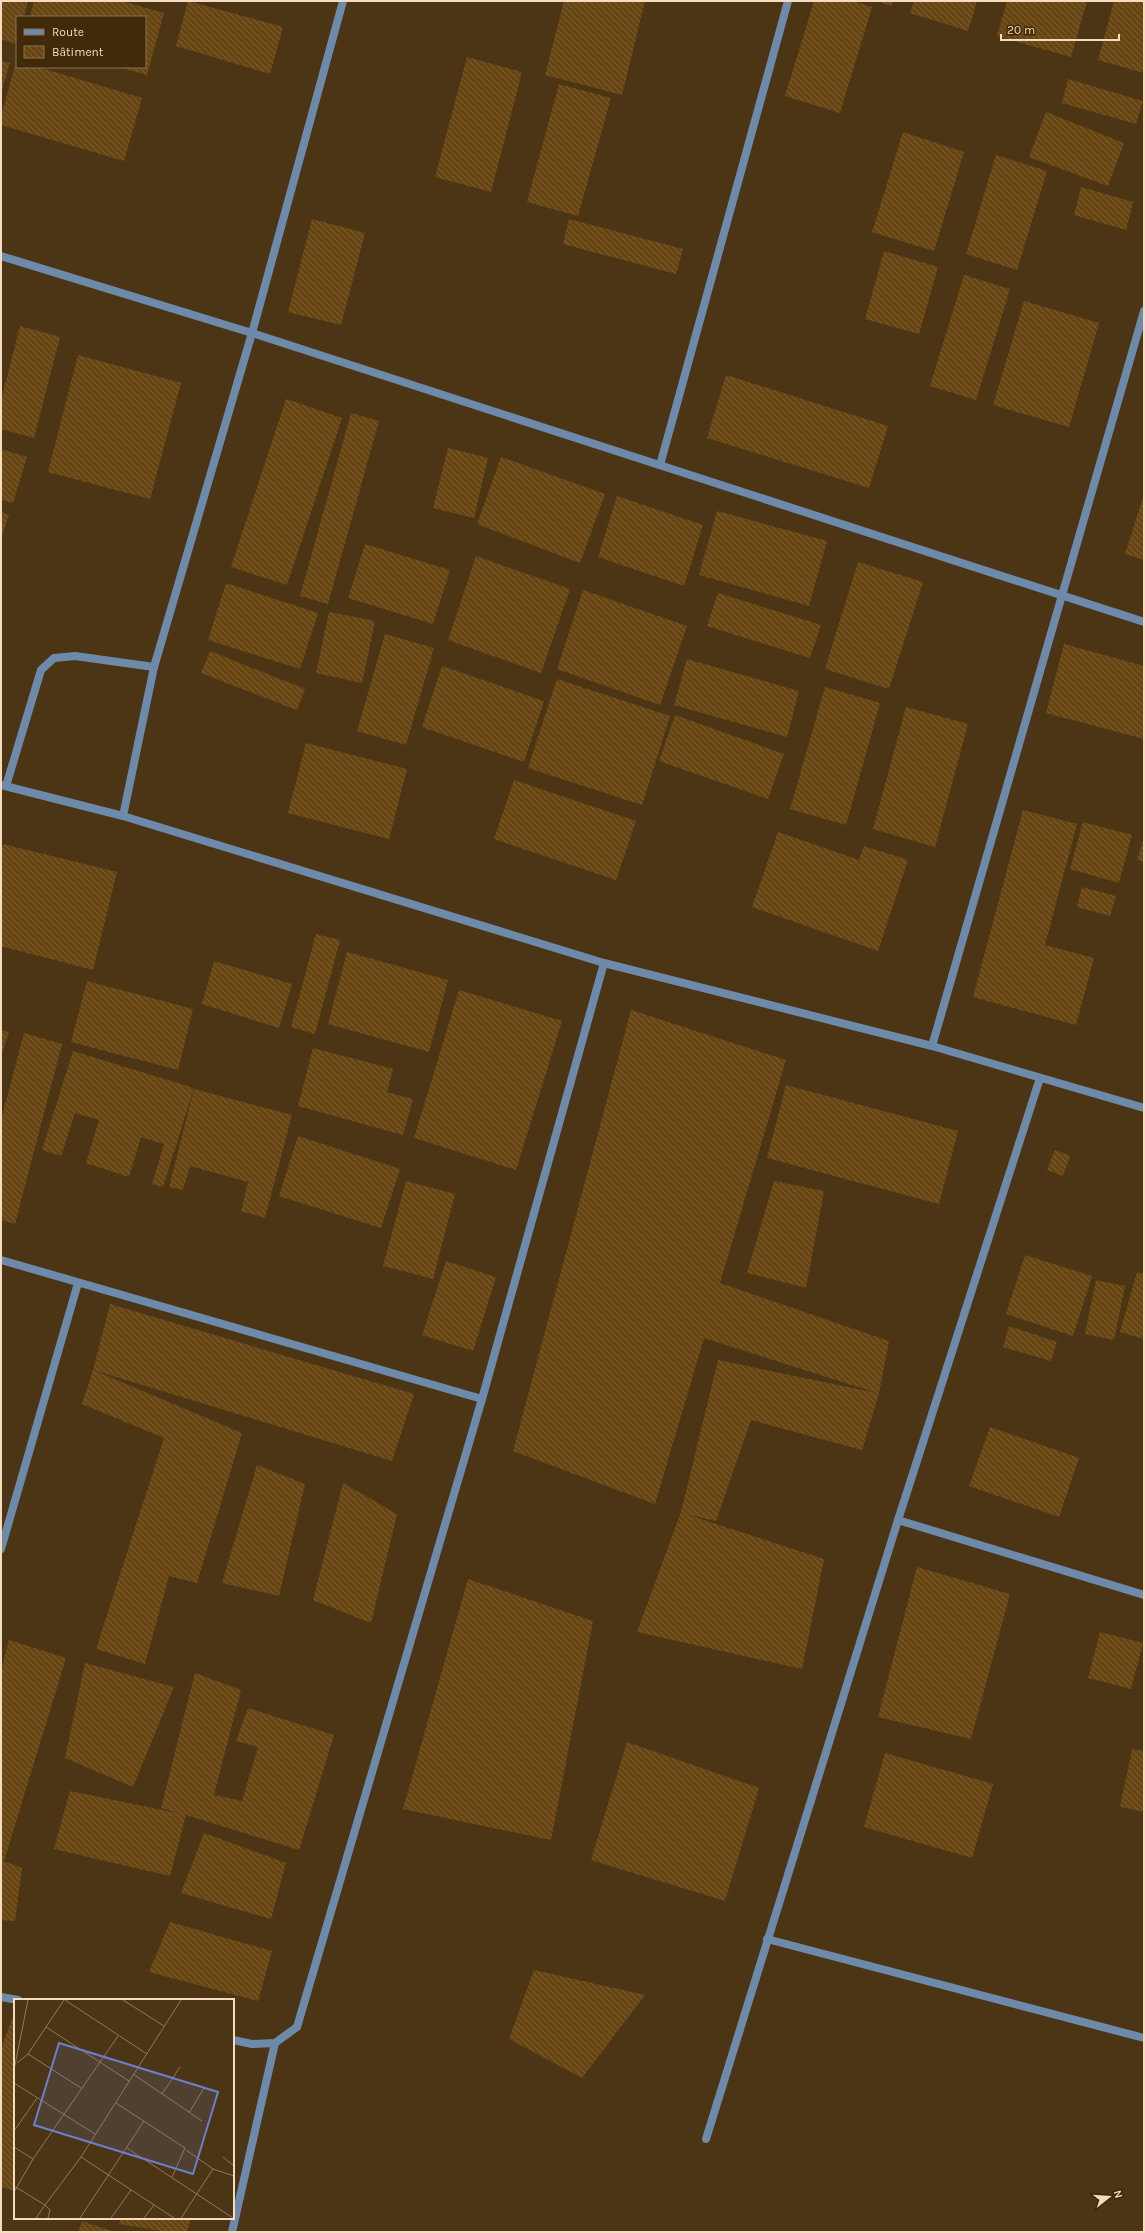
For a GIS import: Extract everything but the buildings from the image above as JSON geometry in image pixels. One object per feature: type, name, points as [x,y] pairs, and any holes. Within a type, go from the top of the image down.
[{"type":"street","points":[[123,816],[154,667],[252,333],[343,1]]},
{"type":"street","points":[[660,465],[788,1]]},
{"type":"street","points":[[1,256],[252,333],[1144,622]]},
{"type":"street","points":[[932,1046],[1144,311]]},
{"type":"street","points":[[154,667],[75,656],[54,658],[41,670],[4,786],[123,816],[604,963],[932,1046],[1144,1108]]},
{"type":"street","points":[[234,2040],[252,2044],[275,2043],[297,2027],[482,1399],[604,963]]},
{"type":"street","points":[[706,2139],[898,1520],[1040,1078]]},
{"type":"street","points":[[1,1260],[482,1399]]},
{"type":"street","points":[[1,1549],[78,1283]]},
{"type":"street","points":[[898,1520],[1144,1595]]},
{"type":"street","points":[[767,1939],[1144,2038]]},
{"type":"street","points":[[1,1997],[14,1999]]},
{"type":"street","points":[[232,2232],[275,2043]]}]
